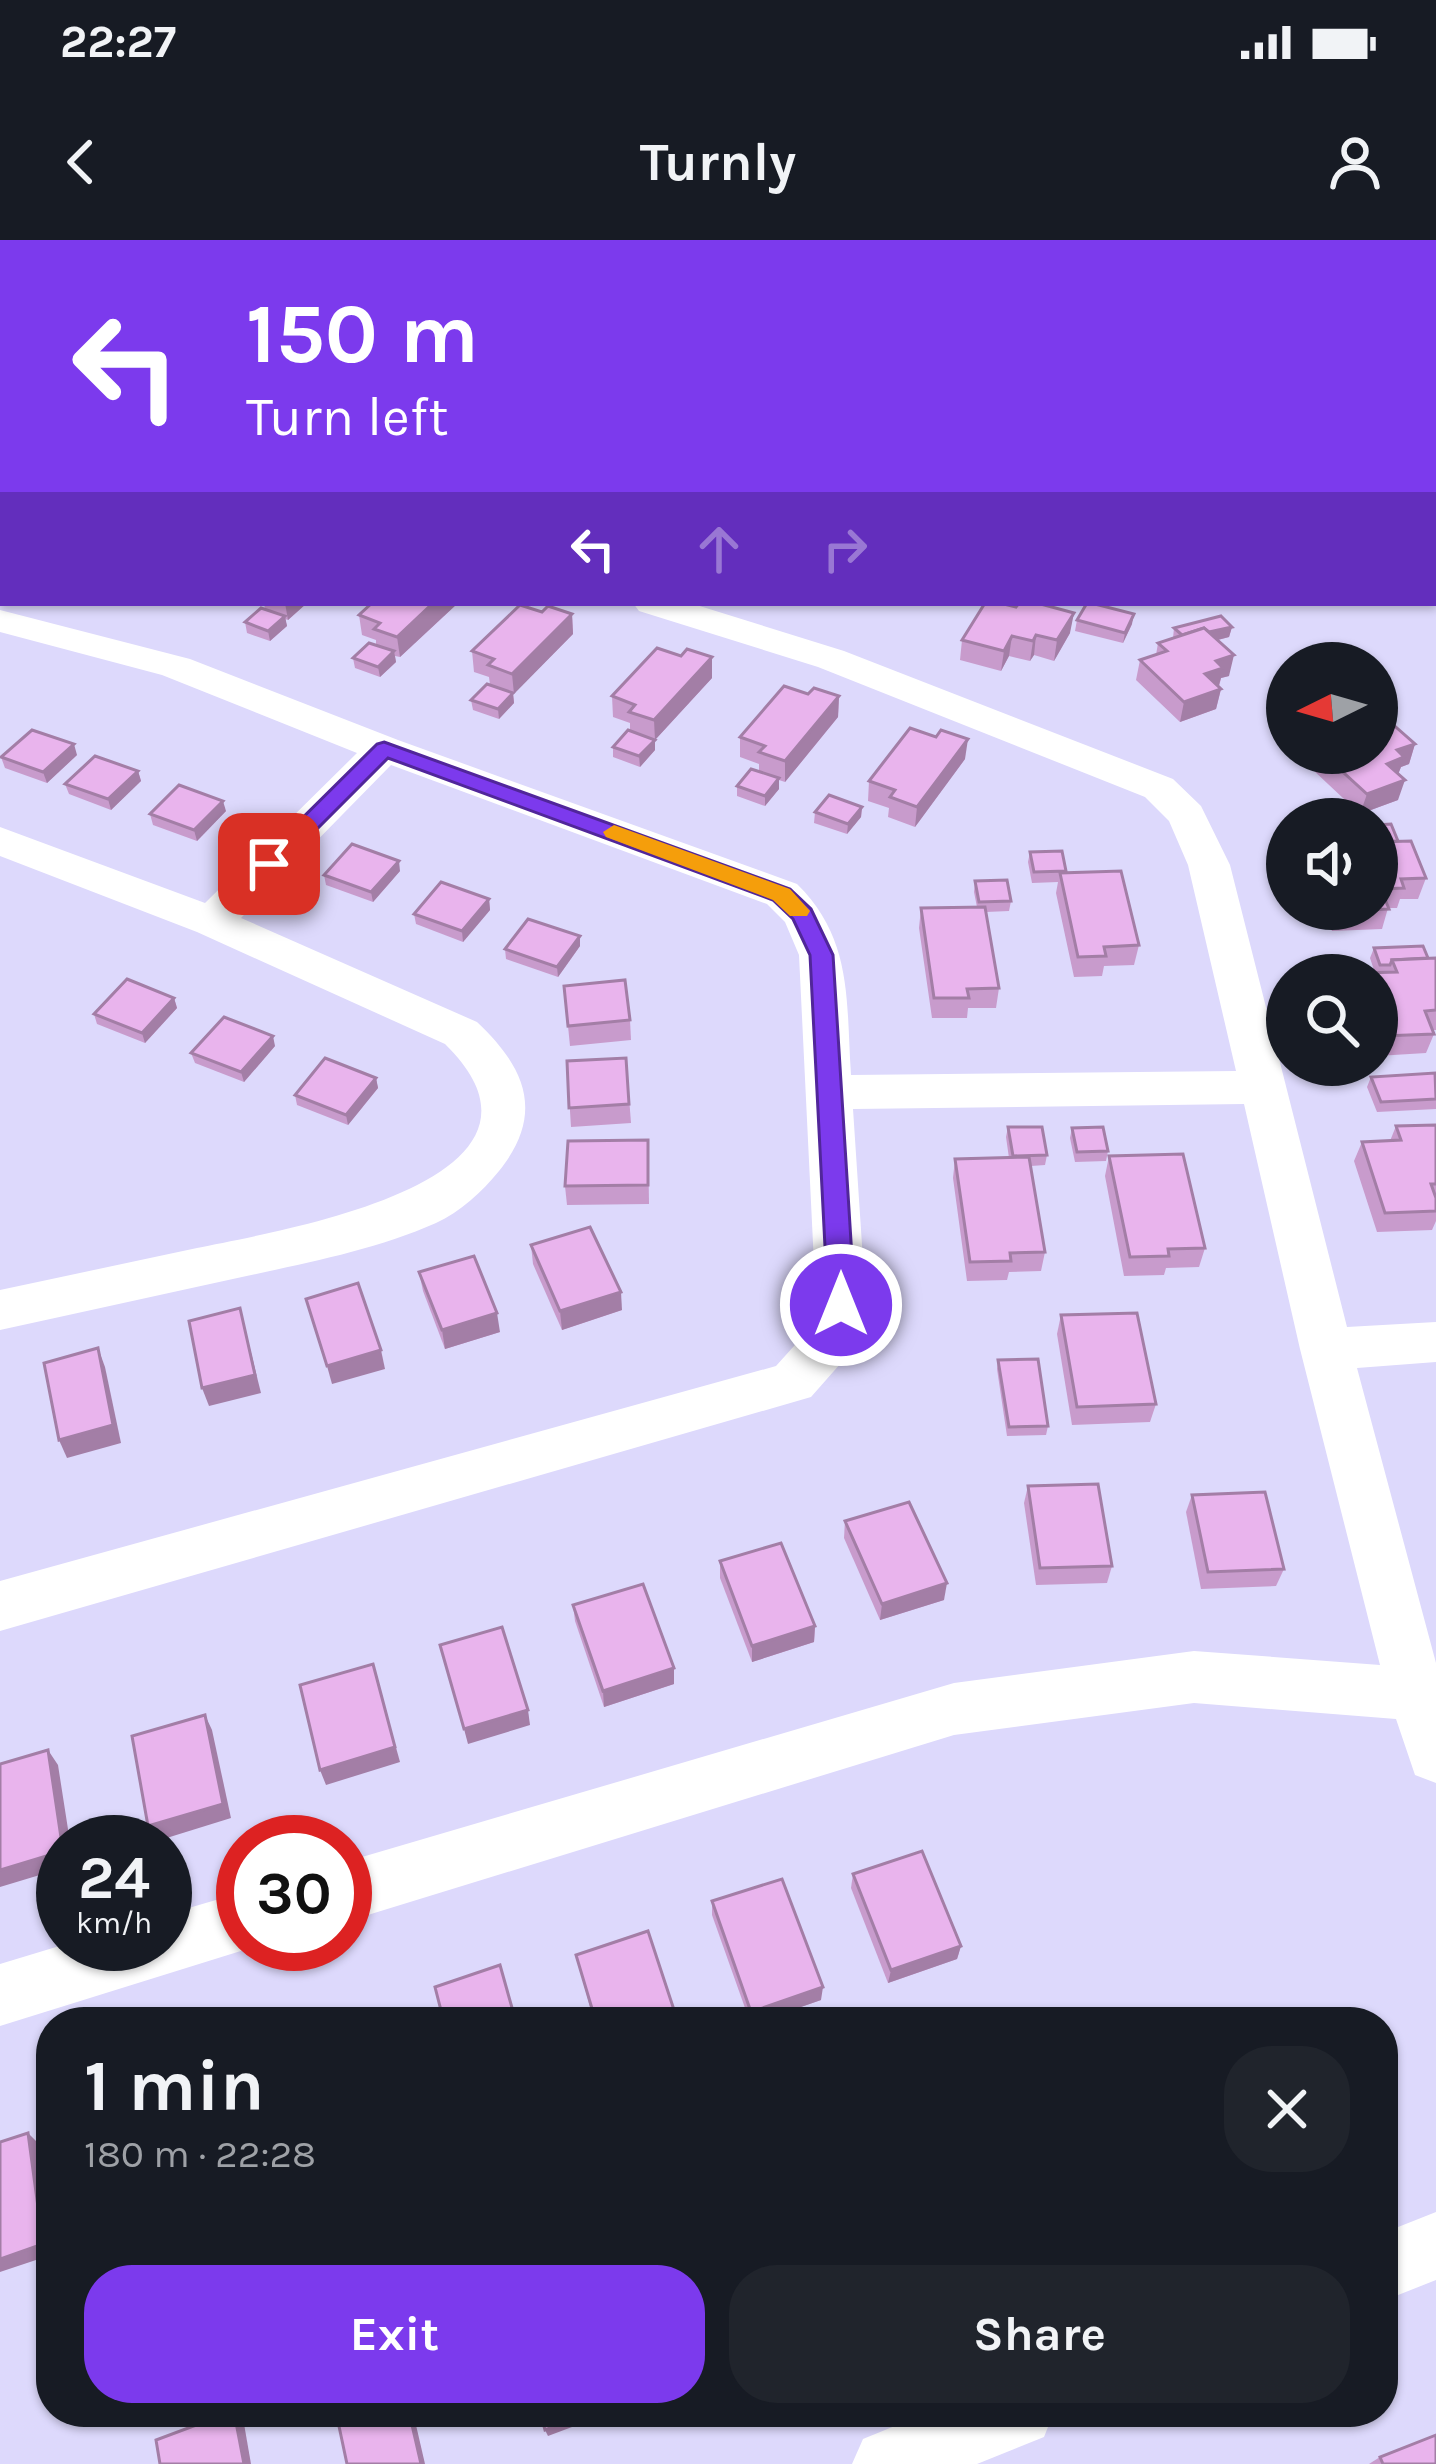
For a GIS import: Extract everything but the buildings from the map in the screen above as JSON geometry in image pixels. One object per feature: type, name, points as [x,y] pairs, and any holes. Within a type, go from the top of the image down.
[{"type":"street","points":[[662,606],[832,659],[1159,788],[1187,815],[1209,865],[1266,1087],[1325,1349],[1414,1694],[1436,1756]]},
{"type":"street","points":[[0,618],[176,667],[384,749],[782,894],[803,915],[821,955],[841,1305],[823,1348],[793,1382],[0,1606]]},
{"type":"street","points":[[212,922],[384,749]]},
{"type":"street","points":[[0,841],[212,922],[461,1033],[491,1062],[503,1099],[498,1139],[465,1179],[422,1209],[324,1240],[0,1310]]},
{"type":"street","points":[[829,1092],[1266,1087]]},
{"type":"street","points":[[1325,1349],[1436,1342]]},
{"type":"street","points":[[372,1884],[954,1709],[1194,1677],[1414,1694]]},
{"type":"street","points":[[0,1995],[216,1930]]},
{"type":"street","points":[[1398,2261],[1436,2246]]},
{"type":"street","points":[[889,2464],[982,2427]]},
{"type":"slow traffic","points":[[614,832],[782,894],[798,911]]},
{"type":"route","points":[[269,864],[384,749],[782,894],[803,915],[821,955],[841,1305]]}]
